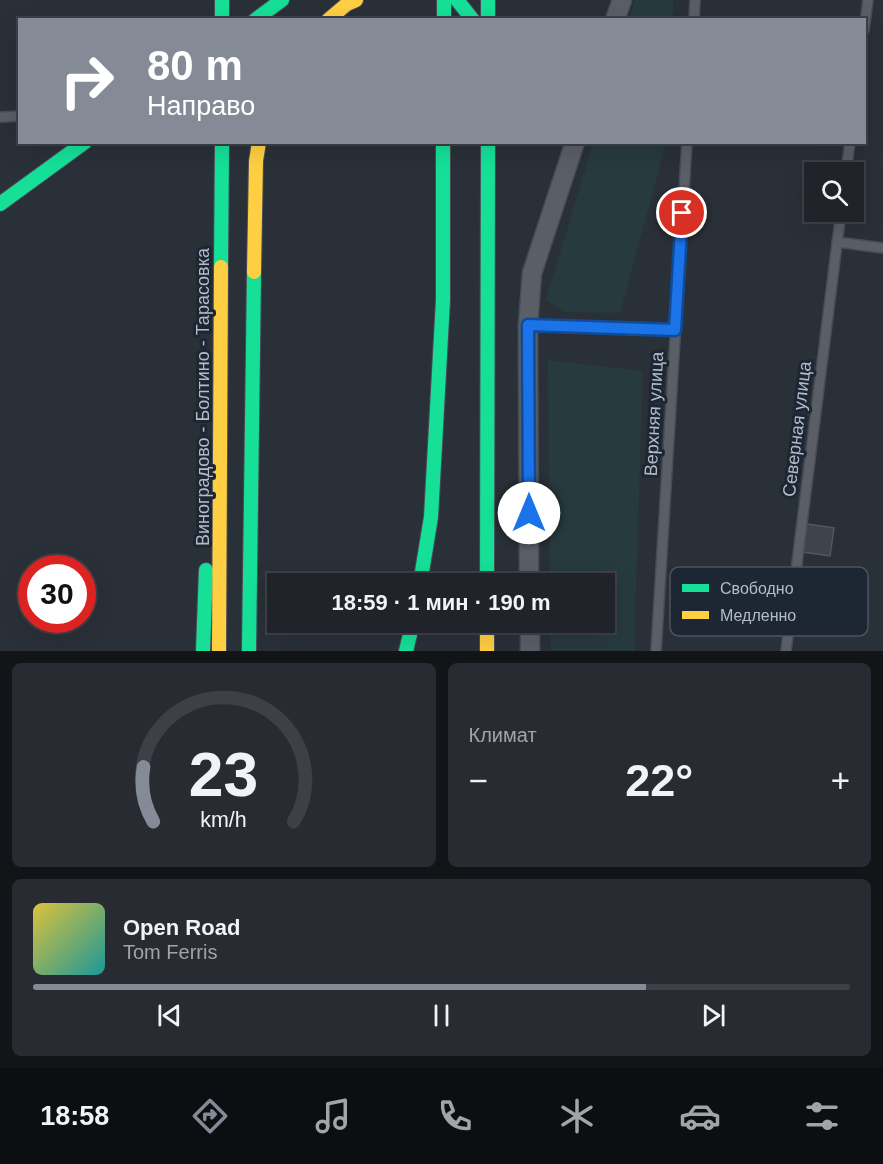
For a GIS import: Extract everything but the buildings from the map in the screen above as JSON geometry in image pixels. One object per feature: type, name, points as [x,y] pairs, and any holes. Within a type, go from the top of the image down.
[{"type":"main road","points":[[258,18],[282,0]]},
{"type":"main road","points":[[330,18],[347,4],[356,0]]},
{"type":"main road","points":[[444,0],[444,18]]},
{"type":"main road","points":[[457,0],[471,18]]},
{"type":"main road","points":[[488,0],[488,18]]},
{"type":"main road","points":[[0,204],[66,152],[81,144]]},
{"type":"main road","name":"Виноградово - Болтино - Тарасовка","points":[[219,651],[222,144]]},
{"type":"main road","points":[[249,651],[256,161],[259,144]]},
{"type":"main road","points":[[424,573],[431,518],[443,300],[443,144]]},
{"type":"main road","points":[[487,573],[488,144]]},
{"type":"main road","points":[[203,651],[222,186]]},
{"type":"main road","points":[[406,651],[410,633]]},
{"type":"main road","points":[[416,651],[418,633]]},
{"type":"main road","points":[[486,651],[487,633]]},
{"type":"street","points":[[616,18],[622,0]]},
{"type":"street","points":[[530,573],[528,325],[532,273],[574,144]]},
{"type":"street","points":[[530,633],[530,651]]},
{"type":"lane","points":[[694,18],[695,0]]},
{"type":"lane","points":[[866,18],[868,0]]},
{"type":"lane","points":[[2,117],[18,116]]},
{"type":"lane","name":"Верхняя улица","points":[[656,651],[687,144]]},
{"type":"lane","points":[[847,162],[849,144]]},
{"type":"lane","name":"Северная улица","points":[[796,567],[840,222]]},
{"type":"lane","points":[[837,242],[883,248]]},
{"type":"lane","points":[[528,325],[675,330]]},
{"type":"lane","name":"Северная улица","points":[[786,651],[788,636]]},
{"type":"green space","points":[[635,0],[674,0],[672,18],[629,18]]},
{"type":"green space","points":[[593,144],[664,144],[663,155],[620,313],[564,312],[546,300]]},
{"type":"green space","points":[[548,360],[643,371],[634,651],[551,651],[551,633],[615,633],[615,573],[550,573]]},
{"type":"traffic: fast","points":[[222,0],[222,18]]},
{"type":"traffic: fast","points":[[258,18],[282,0]]},
{"type":"traffic: fast","points":[[444,0],[444,18]]},
{"type":"traffic: fast","points":[[457,0],[471,18]]},
{"type":"traffic: fast","points":[[488,0],[488,18]]},
{"type":"traffic: fast","points":[[0,204],[82,144]]},
{"type":"traffic: fast","points":[[221,267],[222,144]]},
{"type":"traffic: fast","points":[[422,573],[431,517],[443,300],[443,144]]},
{"type":"traffic: fast","points":[[487,573],[488,144]]},
{"type":"traffic: fast","points":[[249,651],[254,272]]},
{"type":"traffic: fast","points":[[203,651],[206,570]]},
{"type":"traffic: fast","points":[[406,651],[410,633]]},
{"type":"traffic: slow","points":[[330,18],[347,4],[356,0]]},
{"type":"traffic: slow","points":[[254,272],[256,161],[259,144]]},
{"type":"traffic: slow","points":[[219,651],[221,267]]},
{"type":"traffic: slow","points":[[487,633],[487,651]]},
{"type":"route","points":[[529,513],[528,325],[675,330],[682,213]]}]
